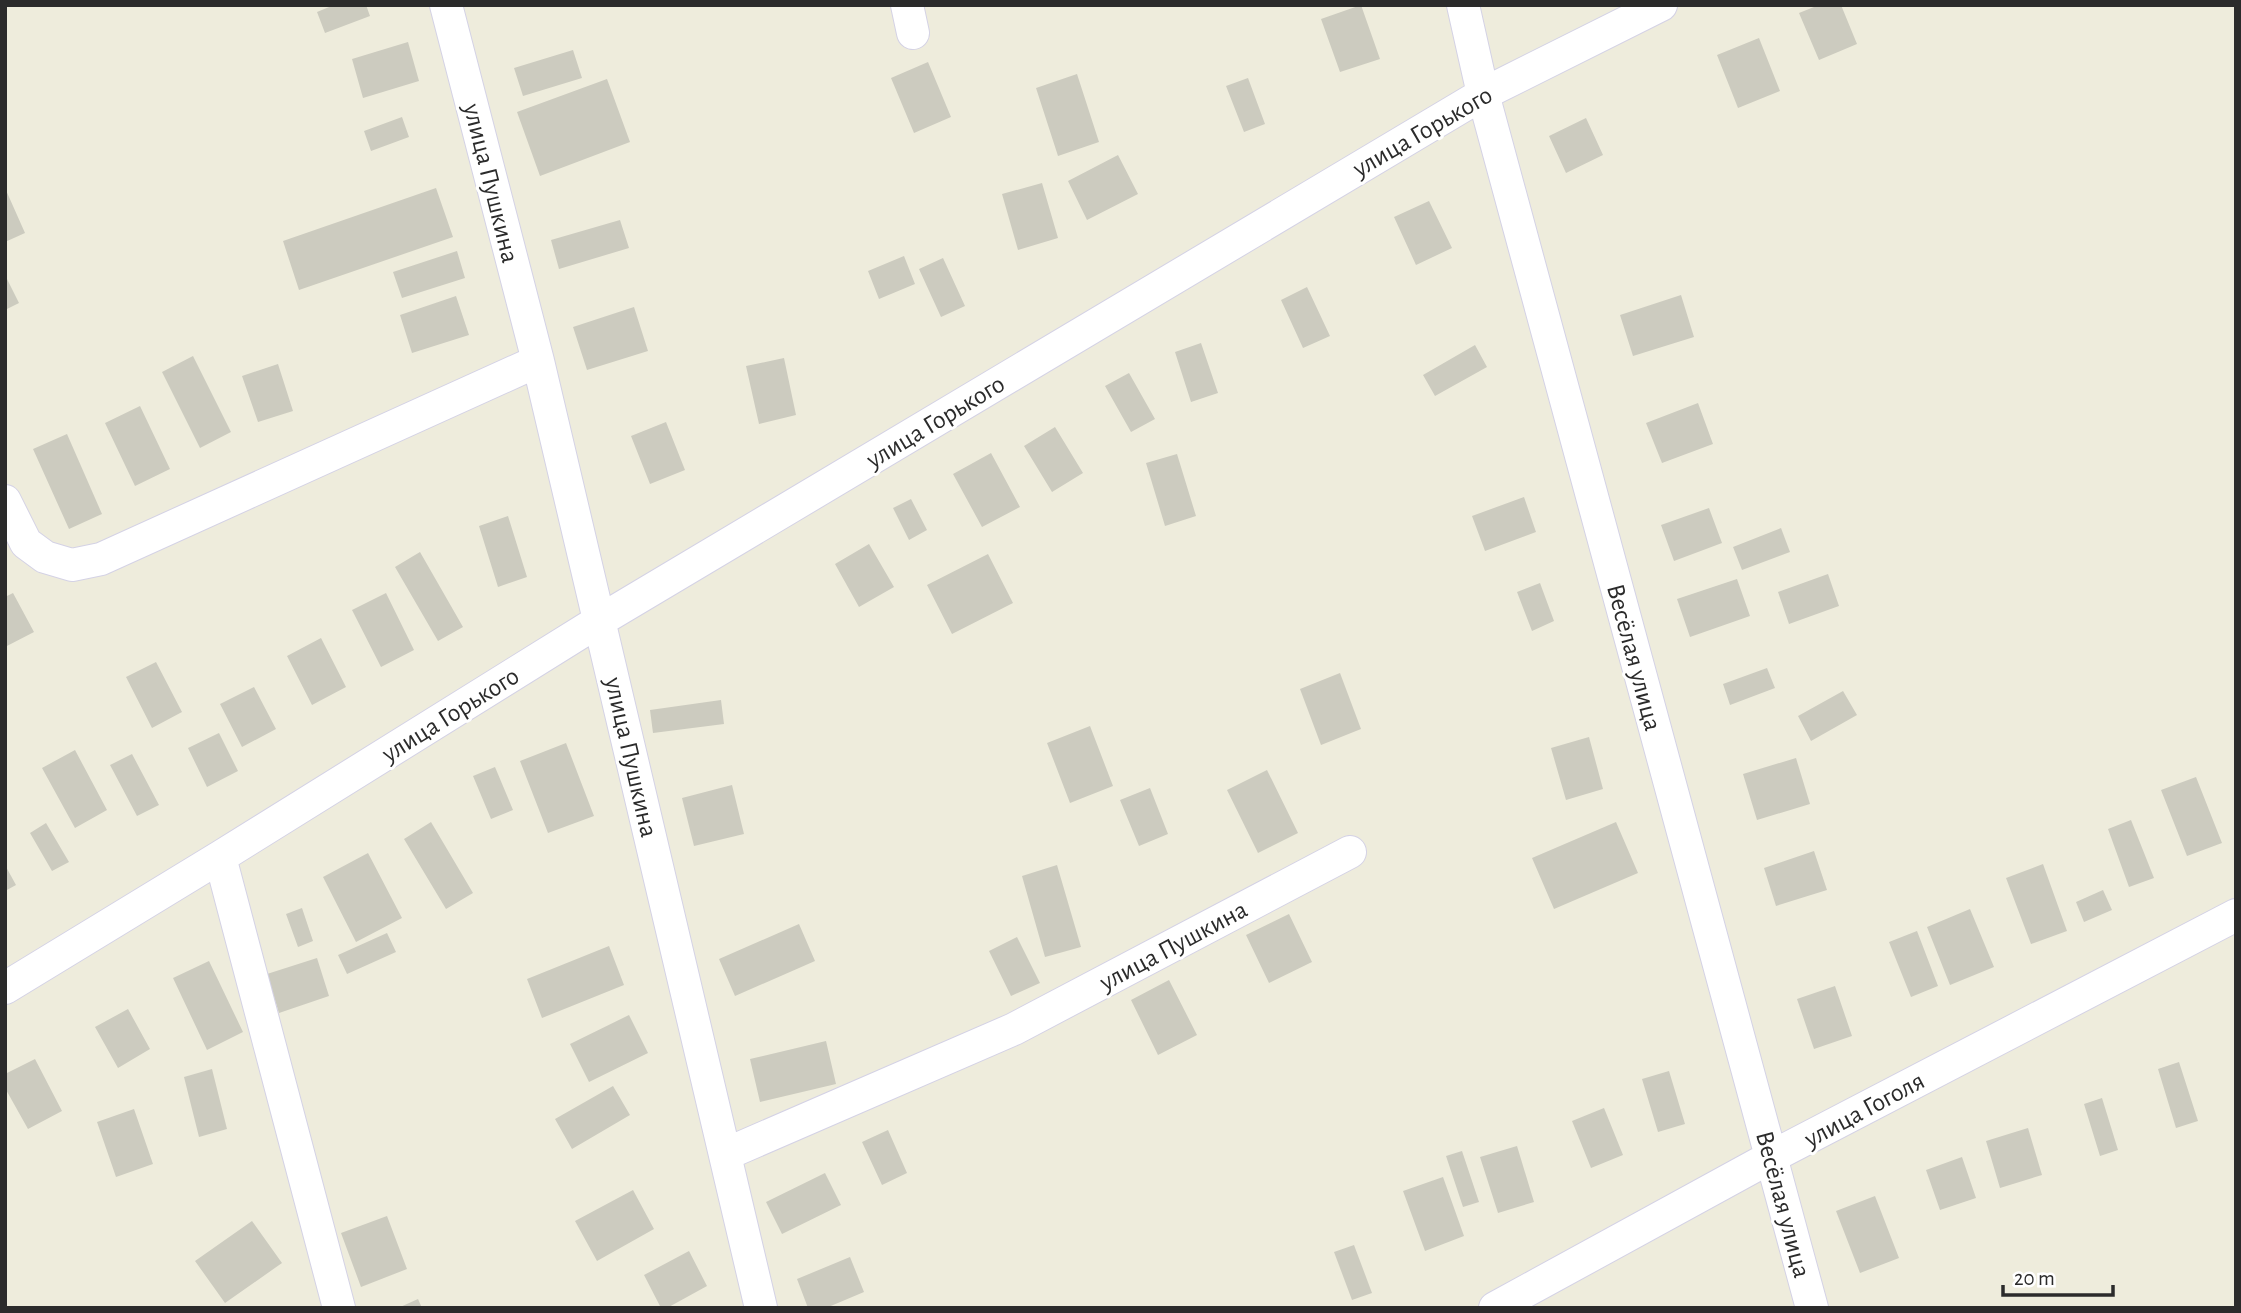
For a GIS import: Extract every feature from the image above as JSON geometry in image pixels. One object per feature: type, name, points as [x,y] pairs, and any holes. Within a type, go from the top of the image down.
[{"type":"street","name":"улица Пушкина","points":[[446,5],[538,361],[761,1308]]},
{"type":"street","name":"Весёлая улица","points":[[1463,5],[1483,94],[1812,1308]]},
{"type":"street","name":"улица Горького","points":[[5,988],[599,621],[1483,94],[1661,5]]},
{"type":"street","points":[[5,500],[26,543],[45,557],[72,565],[101,559],[538,361]]},
{"type":"street","name":"улица Пушкина","points":[[726,1154],[1014,1029],[1350,852]]},
{"type":"street","points":[[220,857],[339,1308]]},
{"type":"street","name":"улица Гоголя","points":[[1495,1308],[1771,1157],[2236,915]]},
{"type":"building","points":[[334,5],[366,5],[370,16],[325,33],[317,12]]},
{"type":"building","points":[[1361,5],[1380,59],[1340,72],[1321,19]]},
{"type":"building","points":[[1819,5],[1841,5],[1857,44],[1819,60],[1799,13]]},
{"type":"building","points":[[1759,38],[1780,91],[1738,108],[1717,55]]},
{"type":"building","points":[[408,42],[419,81],[363,98],[352,59]]},
{"type":"building","points":[[573,50],[582,78],[523,96],[514,68]]},
{"type":"building","points":[[928,62],[951,117],[914,133],[891,78]]},
{"type":"building","points":[[1077,74],[1099,142],[1058,156],[1036,88]]},
{"type":"building","points":[[1248,78],[1265,124],[1244,132],[1226,86]]},
{"type":"building","points":[[607,79],[630,142],[540,176],[517,112]]},
{"type":"building","points":[[402,117],[409,137],[371,151],[364,131]]},
{"type":"building","points":[[1586,118],[1603,155],[1566,173],[1549,136]]},
{"type":"building","points":[[1118,155],[1138,194],[1087,220],[1068,181]]},
{"type":"building","points":[[1042,183],[1058,238],[1018,250],[1002,194]]},
{"type":"building","points":[[5,188],[25,233],[5,242]]},
{"type":"building","points":[[436,188],[453,237],[299,290],[283,241]]},
{"type":"building","points":[[1429,201],[1452,248],[1416,265],[1394,217]]},
{"type":"building","points":[[620,220],[629,248],[559,269],[551,240]]},
{"type":"building","points":[[457,251],[465,278],[402,298],[393,272]]},
{"type":"building","points":[[904,256],[915,284],[879,299],[868,271]]},
{"type":"building","points":[[943,258],[965,306],[941,317],[919,269]]},
{"type":"building","points":[[5,275],[19,303],[5,310]]},
{"type":"building","points":[[1307,287],[1330,336],[1303,348],[1281,300]]},
{"type":"building","points":[[1681,295],[1694,337],[1633,356],[1620,315]]},
{"type":"building","points":[[456,296],[469,335],[412,353],[400,315]]},
{"type":"building","points":[[634,307],[648,351],[587,370],[573,327]]},
{"type":"building","points":[[1201,343],[1218,393],[1191,402],[1175,352]]},
{"type":"building","points":[[1475,345],[1487,367],[1435,396],[1423,375]]},
{"type":"building","points":[[193,356],[231,432],[200,448],[162,372]]},
{"type":"building","points":[[784,358],[796,415],[759,424],[746,366]]},
{"type":"building","points":[[278,364],[293,411],[258,422],[242,376]]},
{"type":"building","points":[[1129,373],[1155,419],[1131,432],[1105,386]]},
{"type":"building","points":[[1698,403],[1713,444],[1662,463],[1646,423]]},
{"type":"building","points":[[140,406],[170,469],[135,486],[105,423]]},
{"type":"building","points":[[666,422],[685,470],[650,484],[631,436]]},
{"type":"building","points":[[1055,427],[1083,473],[1052,492],[1024,446]]},
{"type":"building","points":[[67,434],[102,514],[69,529],[33,449]]},
{"type":"building","points":[[991,453],[1020,507],[982,527],[953,474]]},
{"type":"building","points":[[1177,454],[1196,516],[1165,526],[1146,463]]},
{"type":"building","points":[[1524,497],[1536,532],[1485,551],[1472,516]]},
{"type":"building","points":[[911,499],[927,530],[909,540],[893,508]]},
{"type":"building","points":[[1709,508],[1722,543],[1674,561],[1661,525]]},
{"type":"building","points":[[508,516],[527,577],[498,587],[479,526]]},
{"type":"building","points":[[1781,528],[1790,552],[1742,570],[1733,547]]},
{"type":"building","points":[[869,544],[894,587],[859,607],[835,564]]},
{"type":"building","points":[[420,552],[463,627],[438,641],[395,567]]},
{"type":"building","points":[[988,554],[1013,603],[952,634],[927,585]]},
{"type":"building","points":[[1828,574],[1839,606],[1789,624],[1778,592]]},
{"type":"building","points":[[1737,579],[1750,616],[1690,637],[1677,599]]},
{"type":"building","points":[[1540,583],[1554,621],[1532,631],[1517,592]]},
{"type":"building","points":[[13,593],[34,632],[5,647],[5,597]]},
{"type":"building","points":[[386,593],[414,650],[381,667],[352,610]]},
{"type":"building","points":[[321,638],[346,687],[312,705],[287,656]]},
{"type":"building","points":[[156,662],[182,712],[152,728],[126,677]]},
{"type":"building","points":[[1767,668],[1775,688],[1730,705],[1723,684]]},
{"type":"building","points":[[1340,673],[1361,729],[1321,745],[1300,689]]},
{"type":"building","points":[[254,687],[276,729],[242,747],[220,704]]},
{"type":"building","points":[[1843,691],[1857,715],[1811,741],[1798,716]]},
{"type":"building","points":[[721,700],[724,724],[653,733],[650,710]]},
{"type":"building","points":[[1090,726],[1113,786],[1070,803],[1047,743]]},
{"type":"building","points":[[219,733],[238,771],[207,787],[188,748]]},
{"type":"building","points":[[1589,737],[1603,789],[1566,800],[1551,748]]},
{"type":"building","points":[[566,743],[594,816],[548,833],[520,761]]},
{"type":"building","points":[[75,750],[107,810],[75,828],[42,768]]},
{"type":"building","points":[[132,754],[159,805],[137,816],[110,765]]},
{"type":"building","points":[[1796,758],[1810,804],[1757,820],[1743,774]]},
{"type":"building","points":[[495,767],[513,810],[491,819],[473,776]]},
{"type":"building","points":[[1267,770],[1298,833],[1258,853],[1227,790]]},
{"type":"building","points":[[2196,777],[2222,843],[2187,856],[2161,790]]},
{"type":"building","points":[[732,785],[744,834],[694,846],[682,798]]},
{"type":"building","points":[[1150,788],[1168,834],[1139,846],[1120,800]]},
{"type":"building","points":[[2131,820],[2154,878],[2129,887],[2108,829]]},
{"type":"building","points":[[431,822],[473,893],[446,909],[404,839]]},
{"type":"building","points":[[1616,822],[1638,873],[1554,909],[1532,858]]},
{"type":"building","points":[[46,823],[69,862],[52,871],[30,833]]},
{"type":"building","points":[[1814,851],[1827,890],[1776,906],[1764,868]]},
{"type":"building","points":[[368,853],[402,918],[356,942],[323,877]]},
{"type":"building","points":[[2043,864],[2067,931],[2031,944],[2006,878]]},
{"type":"building","points":[[5,865],[16,885],[5,891]]},
{"type":"building","points":[[1057,865],[1081,947],[1045,957],[1022,876]]},
{"type":"building","points":[[2103,890],[2112,910],[2084,922],[2076,902]]},
{"type":"building","points":[[302,908],[313,941],[298,947],[286,914]]},
{"type":"building","points":[[1970,909],[1994,967],[1950,985],[1927,927]]},
{"type":"building","points":[[1289,914],[1312,962],[1269,983],[1246,935]]},
{"type":"building","points":[[799,924],[815,961],[735,996],[719,959]]},
{"type":"building","points":[[1917,931],[1938,986],[1911,997],[1889,942]]},
{"type":"building","points":[[387,933],[396,952],[347,974],[338,955]]},
{"type":"building","points":[[1017,937],[1040,983],[1011,996],[989,951]]},
{"type":"building","points":[[609,946],[624,985],[542,1018],[527,979]]},
{"type":"building","points":[[317,958],[329,996],[279,1013],[267,974]]},
{"type":"building","points":[[209,961],[243,1032],[207,1050],[173,978]]},
{"type":"building","points":[[1169,980],[1197,1035],[1158,1055],[1131,1000]]},
{"type":"building","points":[[1835,986],[1852,1036],[1814,1049],[1797,999]]},
{"type":"building","points":[[128,1009],[150,1049],[118,1068],[95,1027]]},
{"type":"building","points":[[629,1015],[648,1053],[589,1082],[570,1044]]},
{"type":"building","points":[[826,1041],[836,1084],[760,1102],[750,1059]]},
{"type":"building","points":[[35,1059],[62,1111],[28,1129],[5,1088],[5,1074]]},
{"type":"building","points":[[2179,1062],[2198,1121],[2176,1128],[2158,1069]]},
{"type":"building","points":[[212,1069],[227,1129],[199,1137],[184,1077]]},
{"type":"building","points":[[1669,1071],[1685,1124],[1658,1132],[1642,1079]]},
{"type":"building","points":[[613,1086],[630,1115],[572,1149],[555,1119]]},
{"type":"building","points":[[2102,1098],[2118,1150],[2100,1156],[2084,1104]]},
{"type":"building","points":[[1604,1108],[1623,1155],[1591,1168],[1572,1121]]},
{"type":"building","points":[[134,1109],[153,1164],[116,1177],[97,1122]]},
{"type":"building","points":[[2028,1128],[2042,1175],[2000,1188],[1986,1141]]},
{"type":"building","points":[[888,1130],[907,1173],[882,1185],[862,1142]]},
{"type":"building","points":[[1517,1146],[1534,1202],[1498,1213],[1480,1157]]},
{"type":"building","points":[[1462,1151],[1479,1202],[1463,1207],[1446,1156]]},
{"type":"building","points":[[1962,1157],[1976,1198],[1940,1210],[1926,1170]]},
{"type":"building","points":[[825,1173],[841,1205],[782,1234],[766,1202]]},
{"type":"building","points":[[1443,1177],[1464,1236],[1425,1251],[1403,1191]]},
{"type":"building","points":[[633,1190],[654,1229],[597,1261],[575,1221]]},
{"type":"building","points":[[1875,1196],[1899,1258],[1860,1273],[1836,1211]]},
{"type":"building","points":[[387,1216],[407,1269],[361,1287],[341,1233]]},
{"type":"building","points":[[252,1221],[282,1263],[225,1303],[195,1261]]},
{"type":"building","points":[[1354,1245],[1372,1293],[1352,1300],[1334,1252]]},
{"type":"building","points":[[689,1251],[707,1286],[667,1308],[661,1308],[644,1275]]},
{"type":"building","points":[[850,1257],[864,1292],[826,1308],[808,1308],[797,1279]]},
{"type":"building","points":[[418,1299],[422,1308],[398,1308]]}]
